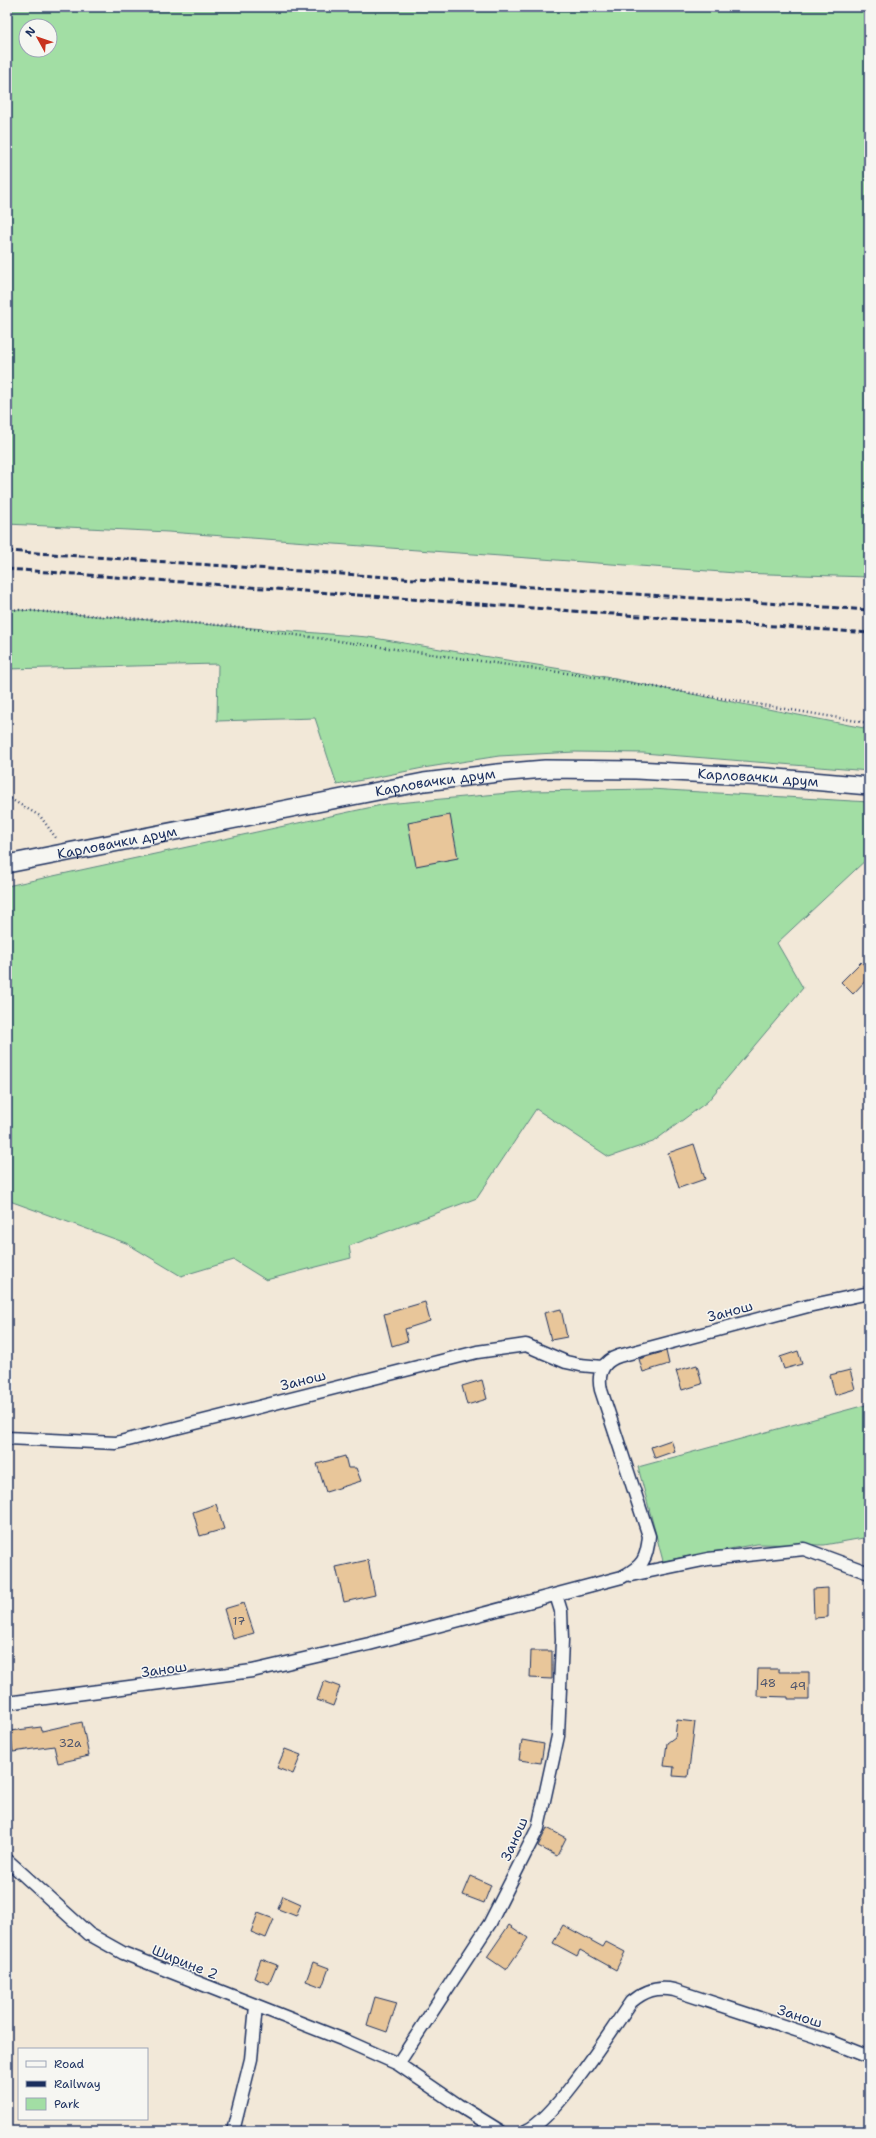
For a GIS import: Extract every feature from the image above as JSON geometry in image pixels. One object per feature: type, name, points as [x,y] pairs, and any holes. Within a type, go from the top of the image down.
[{"type":"main road","name":"Карловачки друм","points":[[7,864],[424,782],[545,769],[636,770],[766,777],[869,786]]},
{"type":"street","name":"Занош","points":[[622,1577],[638,1569],[648,1554],[649,1536],[601,1390],[599,1382],[602,1367],[610,1359],[619,1356],[808,1306],[869,1293]]},
{"type":"street","name":"Занош","points":[[7,1438],[116,1443],[477,1352],[526,1345],[566,1362],[602,1367]]},
{"type":"street","name":"Занош","points":[[7,1703],[252,1671],[369,1644],[622,1577],[716,1558],[804,1549],[869,1573]]},
{"type":"street","name":"Занош","points":[[398,2064],[490,1923],[538,1828],[558,1736],[562,1640],[561,1611],[556,1594]]},
{"type":"street","name":"Ширине 2","points":[[7,1860],[89,1934],[123,1953],[256,2006]]},
{"type":"street","name":"Занош","points":[[526,2131],[537,2124],[565,2094],[631,2002],[641,1994],[654,1989],[674,1990],[826,2040],[869,2057]]},
{"type":"street","points":[[233,2131],[251,2059],[256,2006],[344,2040],[398,2064],[458,2106],[500,2131]]},
{"type":"path","points":[[7,609],[232,626],[602,678],[869,723]]},
{"type":"path","points":[[7,797],[40,816],[66,852]]},
{"type":"green space","points":[[7,7],[869,7],[869,577],[736,573],[168,532],[7,524]]},
{"type":"green space","points":[[7,609],[368,637],[585,673],[869,729],[869,771],[643,753],[575,752],[499,756],[423,768],[337,785],[315,718],[217,721],[218,664],[7,669]]},
{"type":"green space","points":[[650,789],[869,802],[869,857],[777,943],[803,988],[707,1102],[653,1142],[609,1157],[536,1109],[477,1198],[349,1246],[351,1258],[266,1280],[234,1260],[181,1276],[126,1243],[7,1200],[7,886],[386,804],[531,791]]},
{"type":"green space","points":[[869,1404],[869,1537],[824,1545],[757,1544],[663,1561],[638,1467]]},
{"type":"building","points":[[450,815],[458,858],[416,866],[408,823]]},
{"type":"building","points":[[861,962],[869,970],[869,977],[853,994],[841,982]]},
{"type":"building","points":[[694,1144],[705,1179],[679,1188],[668,1153]]},
{"type":"building","points":[[425,1302],[430,1321],[405,1329],[408,1341],[392,1346],[384,1314]]},
{"type":"building","points":[[561,1309],[567,1337],[551,1340],[544,1313]]},
{"type":"building","points":[[666,1351],[669,1364],[643,1372],[639,1359]]},
{"type":"building","points":[[798,1351],[802,1364],[784,1369],[780,1357]]},
{"type":"building","points":[[697,1365],[702,1384],[682,1390],[676,1371]]},
{"type":"building","points":[[850,1370],[855,1389],[835,1395],[830,1375]]},
{"type":"building","points":[[482,1380],[487,1399],[467,1405],[462,1386]]},
{"type":"building","points":[[671,1440],[675,1451],[655,1458],[651,1447]]},
{"type":"building","points":[[345,1456],[348,1468],[356,1468],[361,1481],[326,1492],[317,1464]]},
{"type":"building","points":[[216,1504],[224,1529],[200,1536],[193,1512]]},
{"type":"building","points":[[368,1560],[375,1595],[344,1602],[336,1567]]},
{"type":"building","points":[[828,1588],[828,1617],[814,1618],[813,1589]]},
{"type":"building","points":[[244,1603],[254,1633],[233,1639],[224,1609]]},
{"type":"building","points":[[531,1651],[552,1651],[552,1679],[530,1678]]},
{"type":"building","points":[[758,1669],[779,1669],[779,1672],[809,1672],[809,1699],[788,1699],[788,1697],[757,1696]]},
{"type":"building","points":[[324,1681],[340,1687],[333,1706],[317,1700]]},
{"type":"building","points":[[677,1720],[695,1722],[688,1777],[673,1776],[674,1767],[664,1766],[667,1743],[675,1737]]},
{"type":"building","points":[[82,1722],[89,1756],[58,1763],[54,1746],[13,1752],[10,1731],[41,1727],[42,1731]]},
{"type":"building","points":[[522,1740],[544,1744],[541,1763],[519,1760]]},
{"type":"building","points":[[285,1749],[301,1755],[293,1774],[277,1768]]},
{"type":"building","points":[[547,1828],[566,1838],[557,1856],[538,1846]]},
{"type":"building","points":[[471,1876],[491,1885],[484,1903],[463,1895]]},
{"type":"building","points":[[283,1896],[301,1904],[296,1916],[278,1909]]},
{"type":"building","points":[[258,1913],[274,1919],[266,1938],[251,1932]]},
{"type":"building","points":[[509,1925],[528,1938],[506,1970],[487,1957]]},
{"type":"building","points":[[563,1925],[603,1947],[606,1942],[625,1952],[616,1970],[580,1950],[577,1956],[553,1943]]},
{"type":"building","points":[[261,1959],[277,1965],[269,1984],[254,1978]]},
{"type":"building","points":[[313,1962],[329,1968],[322,1987],[306,1981]]},
{"type":"building","points":[[375,1997],[397,2003],[387,2032],[367,2025]]},
{"type":"railway","points":[[7,551],[869,610]]},
{"type":"railway","points":[[7,569],[869,633]]}]
